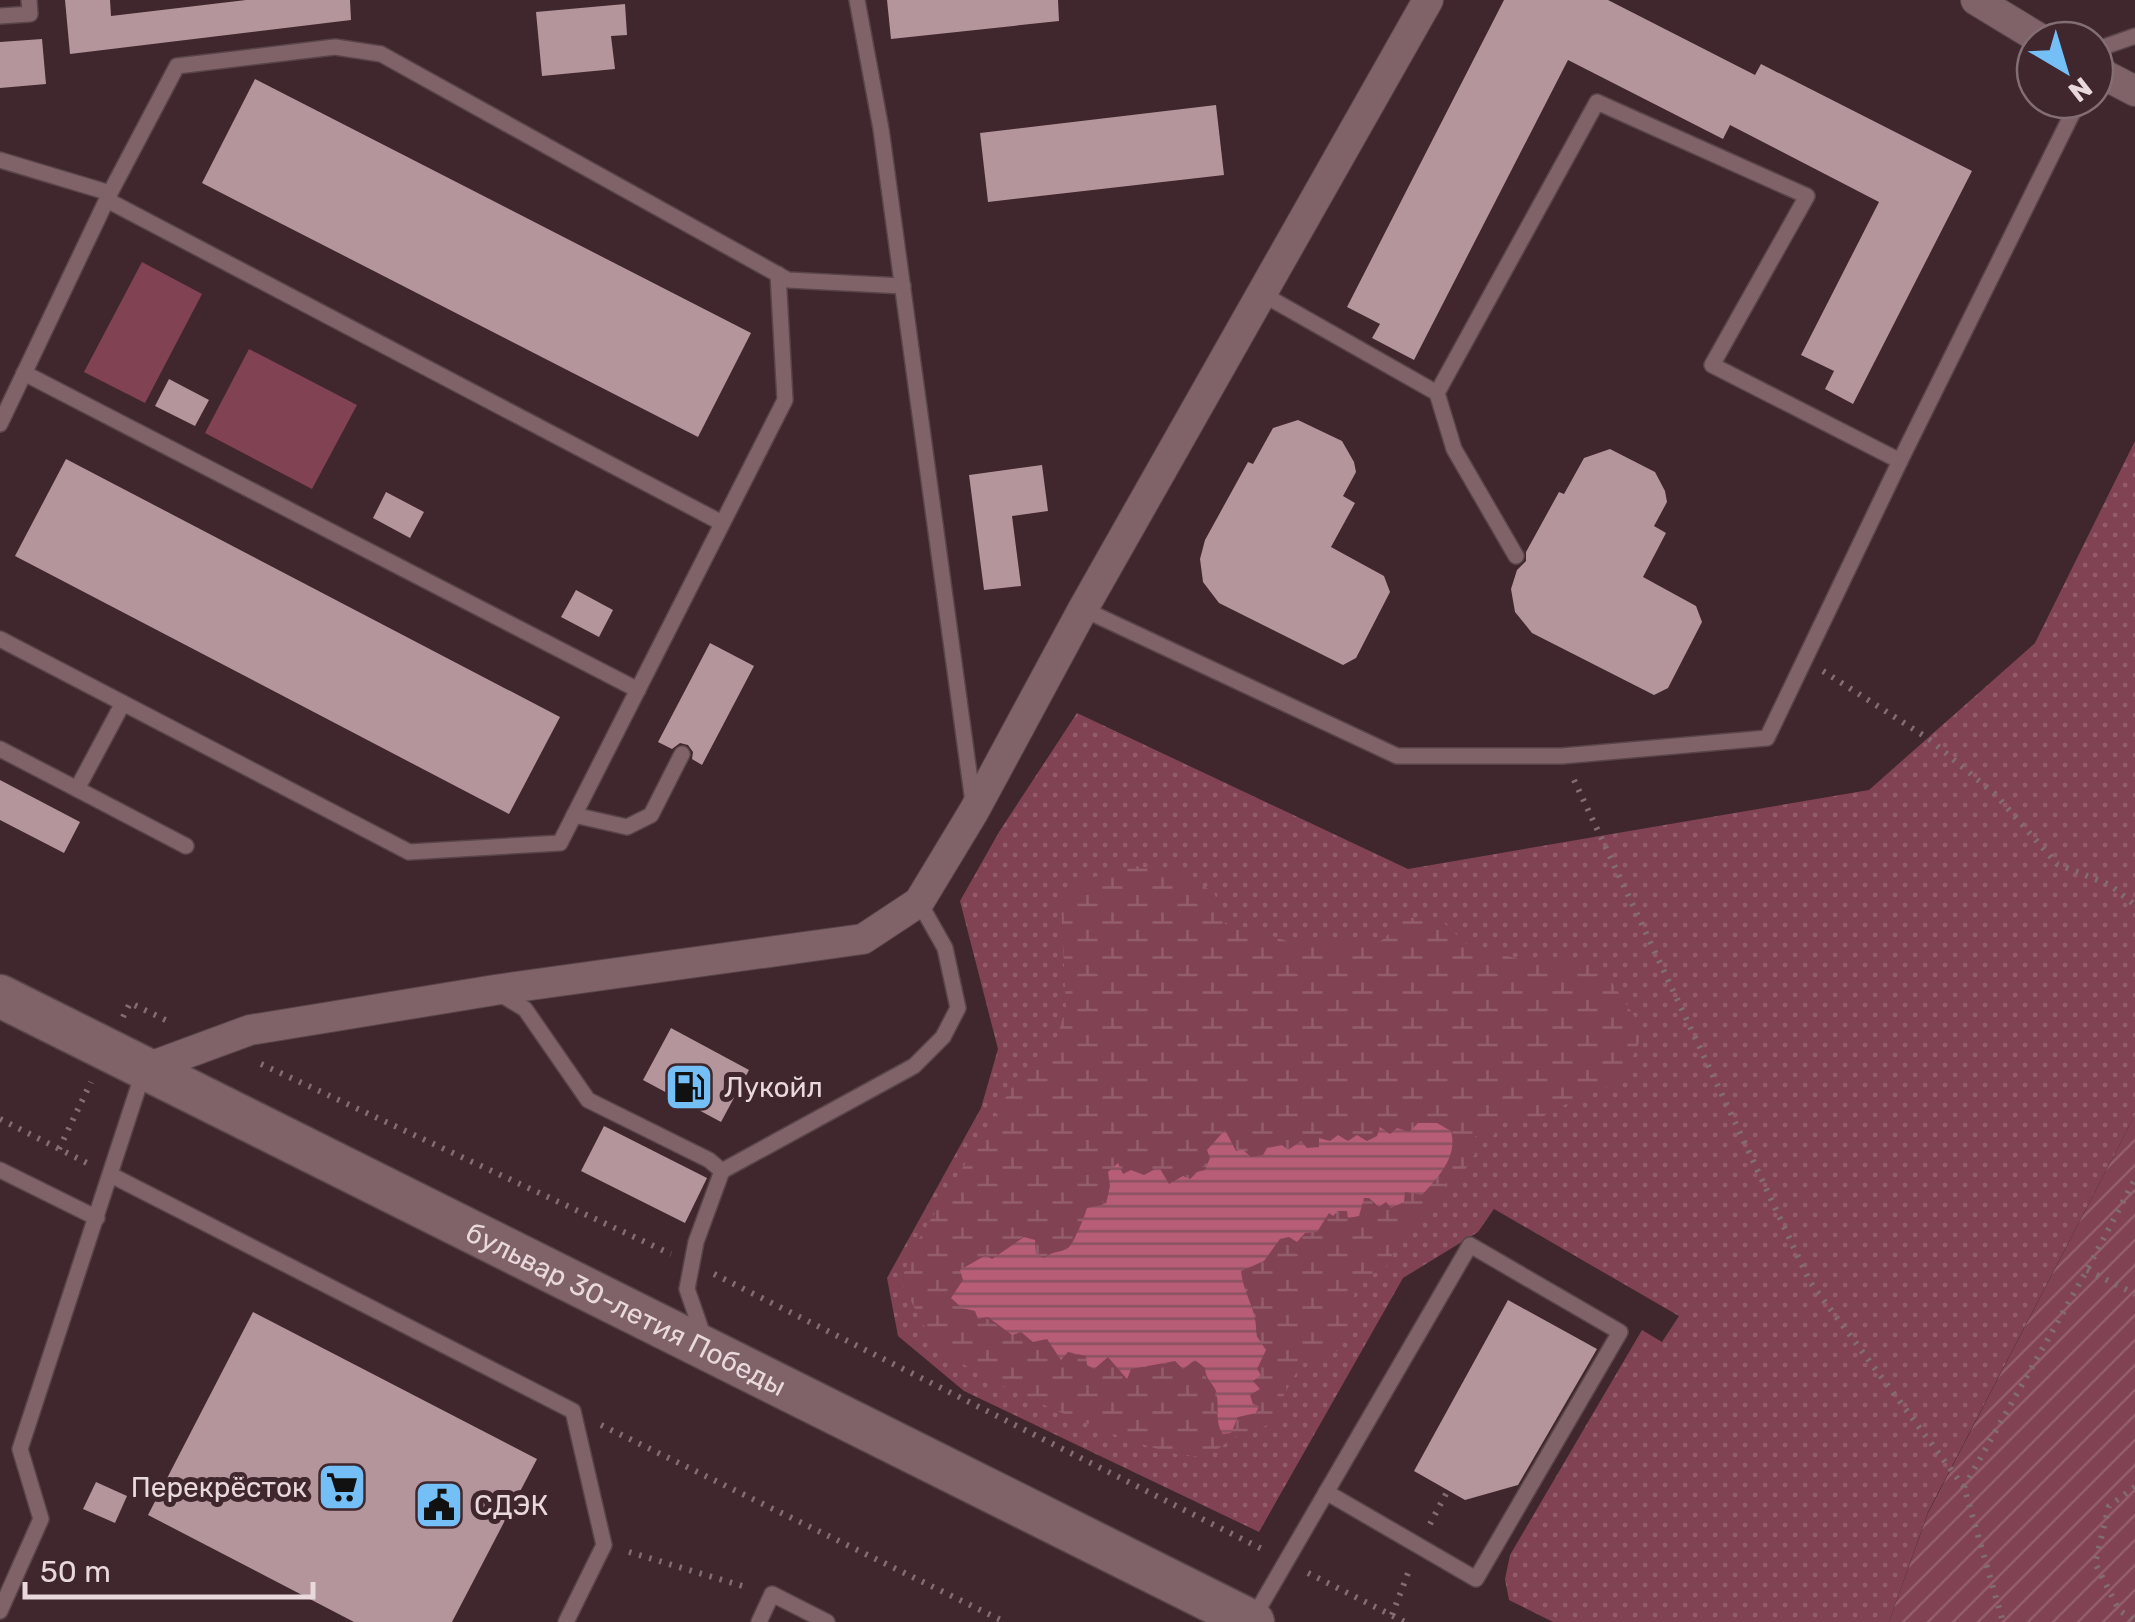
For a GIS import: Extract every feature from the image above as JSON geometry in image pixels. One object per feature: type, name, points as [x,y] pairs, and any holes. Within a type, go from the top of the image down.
[{"type":"main road","name":"бульвар 30-летия Победы","points":[[0,996],[1251,1622]]},
{"type":"street","points":[[144,1069],[250,1030],[494,990],[863,939],[919,902],[974,811],[1082,610],[1428,0]]},
{"type":"street","points":[[1976,0],[2015,24]]},
{"type":"lane","points":[[0,16],[30,14],[29,0]]},
{"type":"lane","points":[[857,0],[881,129],[974,811]]},
{"type":"lane","points":[[0,424],[109,196],[178,66],[336,47],[382,54],[788,280],[903,286]]},
{"type":"lane","points":[[1516,556],[1454,449],[1438,393],[1597,102],[1807,196],[1712,365],[1900,462]]},
{"type":"lane","points":[[1082,610],[1398,756],[1562,756],[1767,738],[2069,120]]},
{"type":"lane","points":[[0,160],[109,196],[722,523]]},
{"type":"lane","points":[[0,640],[408,852],[560,843],[785,400],[778,274]]},
{"type":"lane","points":[[1264,295],[1438,393]]},
{"type":"lane","points":[[24,373],[638,690]]},
{"type":"lane","points":[[78,789],[123,704]]},
{"type":"lane","points":[[0,749],[186,846]]},
{"type":"lane","points":[[574,815],[626,827],[651,815],[682,754]]},
{"type":"lane","points":[[707,1347],[687,1289],[696,1242],[722,1171],[914,1066],[942,1036],[958,1008],[945,948],[919,902]]},
{"type":"lane","points":[[494,990],[525,1009],[588,1100],[709,1160],[722,1171]]},
{"type":"lane","points":[[0,1611],[42,1519],[20,1449],[144,1069]]},
{"type":"lane","points":[[0,1170],[97,1218]]},
{"type":"lane","points":[[111,1176],[573,1411],[604,1545],[566,1622]]},
{"type":"lane","points":[[1251,1622],[1326,1492],[1470,1245],[1620,1332],[1476,1579],[1326,1492]]},
{"type":"lane","points":[[759,1622],[772,1594],[827,1622]]},
{"type":"path","points":[[1805,660],[1929,739],[1996,796],[2057,864],[2110,886],[2135,905]]},
{"type":"path","points":[[1562,756],[1810,1282],[1964,1487],[2003,1622]]},
{"type":"path","points":[[0,1119],[111,1176]]},
{"type":"path","points":[[1964,1487],[2135,1180]]},
{"type":"path","points":[[2088,1270],[2135,1294]]},
{"type":"path","points":[[573,1411],[1005,1622]]},
{"type":"path","points":[[2135,1487],[2108,1506],[2095,1563],[2119,1610],[2135,1621]]},
{"type":"path","points":[[604,1545],[772,1594]]},
{"type":"green space","points":[[142,262],[202,294],[145,403],[84,372]]},
{"type":"green space","points":[[249,349],[357,405],[312,489],[205,433]]},
{"type":"green space","points":[[2135,441],[2135,1115],[1928,1512],[1889,1622],[1553,1622],[1509,1600],[1505,1579],[1510,1555],[1642,1330],[1662,1342],[1679,1316],[1494,1209],[1478,1232],[1403,1278],[1259,1532],[964,1391],[898,1336],[887,1278],[981,1108],[998,1049],[960,901],[999,832],[1077,713],[1408,869],[1869,790],[2035,643]]},
{"type":"green space","points":[[1135,866],[1179,873],[1214,892],[1225,924],[1292,943],[1381,941],[1408,917],[1444,923],[1469,946],[1530,962],[1597,960],[1644,1031],[1623,1079],[1551,1111],[1534,1123],[1503,1121],[1491,1139],[1476,1136],[1467,1145],[1475,1154],[1459,1179],[1446,1182],[1443,1199],[1426,1207],[1403,1233],[1386,1267],[1356,1283],[1350,1322],[1337,1351],[1301,1364],[1279,1404],[1278,1422],[1241,1434],[1201,1456],[1180,1455],[1112,1434],[965,1365],[932,1339],[901,1282],[912,1250],[1017,1079],[1056,1041],[1066,1007],[1061,902],[1079,881]],"holes":[[[1418,1123],[1437,1123],[1405,1192],[1386,1202],[1364,1198],[1359,1215],[1349,1218],[1347,1211],[1329,1212],[1305,1233],[1280,1239],[1264,1261],[1240,1271],[1244,1294],[1257,1318],[1257,1370],[1250,1395],[1253,1404],[1259,1406],[1257,1413],[1238,1417],[1235,1426],[1218,1428],[1215,1389],[1206,1378],[1205,1368],[1195,1359],[1130,1369],[1127,1378],[1108,1357],[1076,1354],[1034,1334],[1012,1335],[975,1311],[959,1288],[963,1280],[961,1270],[985,1255],[992,1259],[1023,1237],[1044,1258],[1070,1245],[1079,1225],[1103,1203],[1108,1172],[1118,1164],[1123,1174],[1131,1170],[1166,1182],[1179,1182],[1198,1172],[1225,1131],[1238,1151],[1260,1157],[1338,1140],[1381,1137],[1397,1128],[1409,1132]]]},
{"type":"green space","points":[[2135,1115],[2135,1622],[1889,1622],[1928,1513]]},
{"type":"shaded area","points":[[1418,1123],[1437,1123],[1451,1131],[1452,1140],[1445,1166],[1422,1195],[1405,1192],[1404,1202],[1391,1208],[1386,1202],[1379,1207],[1364,1198],[1359,1216],[1348,1218],[1347,1211],[1338,1211],[1333,1216],[1329,1213],[1317,1232],[1305,1233],[1297,1242],[1289,1237],[1280,1239],[1264,1261],[1241,1271],[1256,1335],[1266,1350],[1257,1369],[1261,1375],[1253,1381],[1260,1389],[1250,1395],[1253,1404],[1259,1406],[1256,1413],[1238,1417],[1231,1433],[1223,1434],[1220,1429],[1216,1391],[1205,1368],[1195,1360],[1183,1369],[1175,1361],[1131,1369],[1127,1379],[1108,1357],[1094,1369],[1087,1365],[1086,1356],[1068,1352],[1061,1360],[1047,1339],[1033,1342],[1021,1332],[1012,1335],[988,1317],[978,1319],[975,1311],[962,1308],[951,1298],[963,1280],[960,1270],[986,1255],[992,1259],[1024,1237],[1035,1240],[1036,1254],[1044,1258],[1068,1248],[1087,1208],[1106,1204],[1108,1172],[1118,1163],[1123,1174],[1131,1170],[1144,1175],[1159,1167],[1169,1184],[1205,1170],[1210,1158],[1207,1150],[1225,1130],[1236,1151],[1243,1150],[1251,1157],[1282,1145],[1288,1150],[1301,1141],[1307,1148],[1319,1147],[1319,1138],[1330,1141],[1338,1135],[1348,1141],[1357,1135],[1367,1141],[1377,1136],[1380,1127],[1390,1134],[1397,1128],[1409,1132]]},
{"type":"building","points":[[65,0],[110,0],[111,16],[246,0],[350,0],[351,20],[70,54]]},
{"type":"building","points":[[887,0],[1058,0],[1059,21],[891,39]]},
{"type":"building","points":[[1504,0],[1608,0],[1755,75],[1761,64],[1972,171],[1853,404],[1825,389],[1834,371],[1801,355],[1879,202],[1730,125],[1723,139],[1568,60],[1414,360],[1372,338],[1380,324],[1347,307]]},
{"type":"building","points":[[625,4],[627,35],[611,36],[615,69],[542,76],[536,12]]},
{"type":"building","points":[[42,39],[46,84],[0,88],[0,42]]},
{"type":"building","points":[[255,79],[751,333],[698,437],[202,183]]},
{"type":"building","points":[[1216,105],[1224,175],[988,202],[980,133]]},
{"type":"building","points":[[169,379],[209,400],[195,426],[155,406]]},
{"type":"building","points":[[1298,420],[1342,441],[1354,462],[1356,472],[1343,496],[1355,503],[1331,547],[1384,576],[1390,592],[1356,658],[1343,665],[1219,603],[1203,582],[1200,559],[1205,540],[1248,462],[1253,464],[1273,428]]},
{"type":"building","points":[[1610,449],[1655,472],[1665,491],[1667,502],[1654,526],[1666,533],[1643,577],[1696,606],[1702,622],[1668,688],[1654,695],[1532,633],[1515,612],[1511,589],[1517,570],[1526,561],[1526,552],[1559,492],[1564,494],[1584,458]]},
{"type":"building","points":[[66,459],[560,717],[509,814],[15,556]]},
{"type":"building","points":[[1042,465],[1048,511],[1012,516],[1021,586],[984,590],[969,475]]},
{"type":"building","points":[[386,492],[424,512],[410,538],[373,518]]},
{"type":"building","points":[[576,590],[613,610],[599,637],[561,617]]},
{"type":"building","points":[[710,643],[754,666],[702,765],[692,759],[688,745],[680,743],[672,749],[658,742]]},
{"type":"building","points":[[0,780],[80,822],[64,853],[0,820]]},
{"type":"building","points":[[671,1028],[749,1070],[721,1122],[643,1080]]},
{"type":"building","points":[[604,1126],[707,1178],[685,1223],[581,1171]]},
{"type":"building","points":[[1508,1300],[1597,1349],[1518,1485],[1465,1500],[1414,1471]]},
{"type":"building","name":"Перекрёсток","points":[[253,1312],[537,1459],[452,1622],[354,1622],[148,1515]]},
{"type":"building","points":[[96,1482],[127,1496],[115,1523],[83,1509]]},
{"type":"place","name":"Лукойл","points":[[689,1087]]},
{"type":"place","name":"Перекрёсток","points":[[342,1487]]},
{"type":"place","name":"СДЭК","points":[[439,1505]]}]
